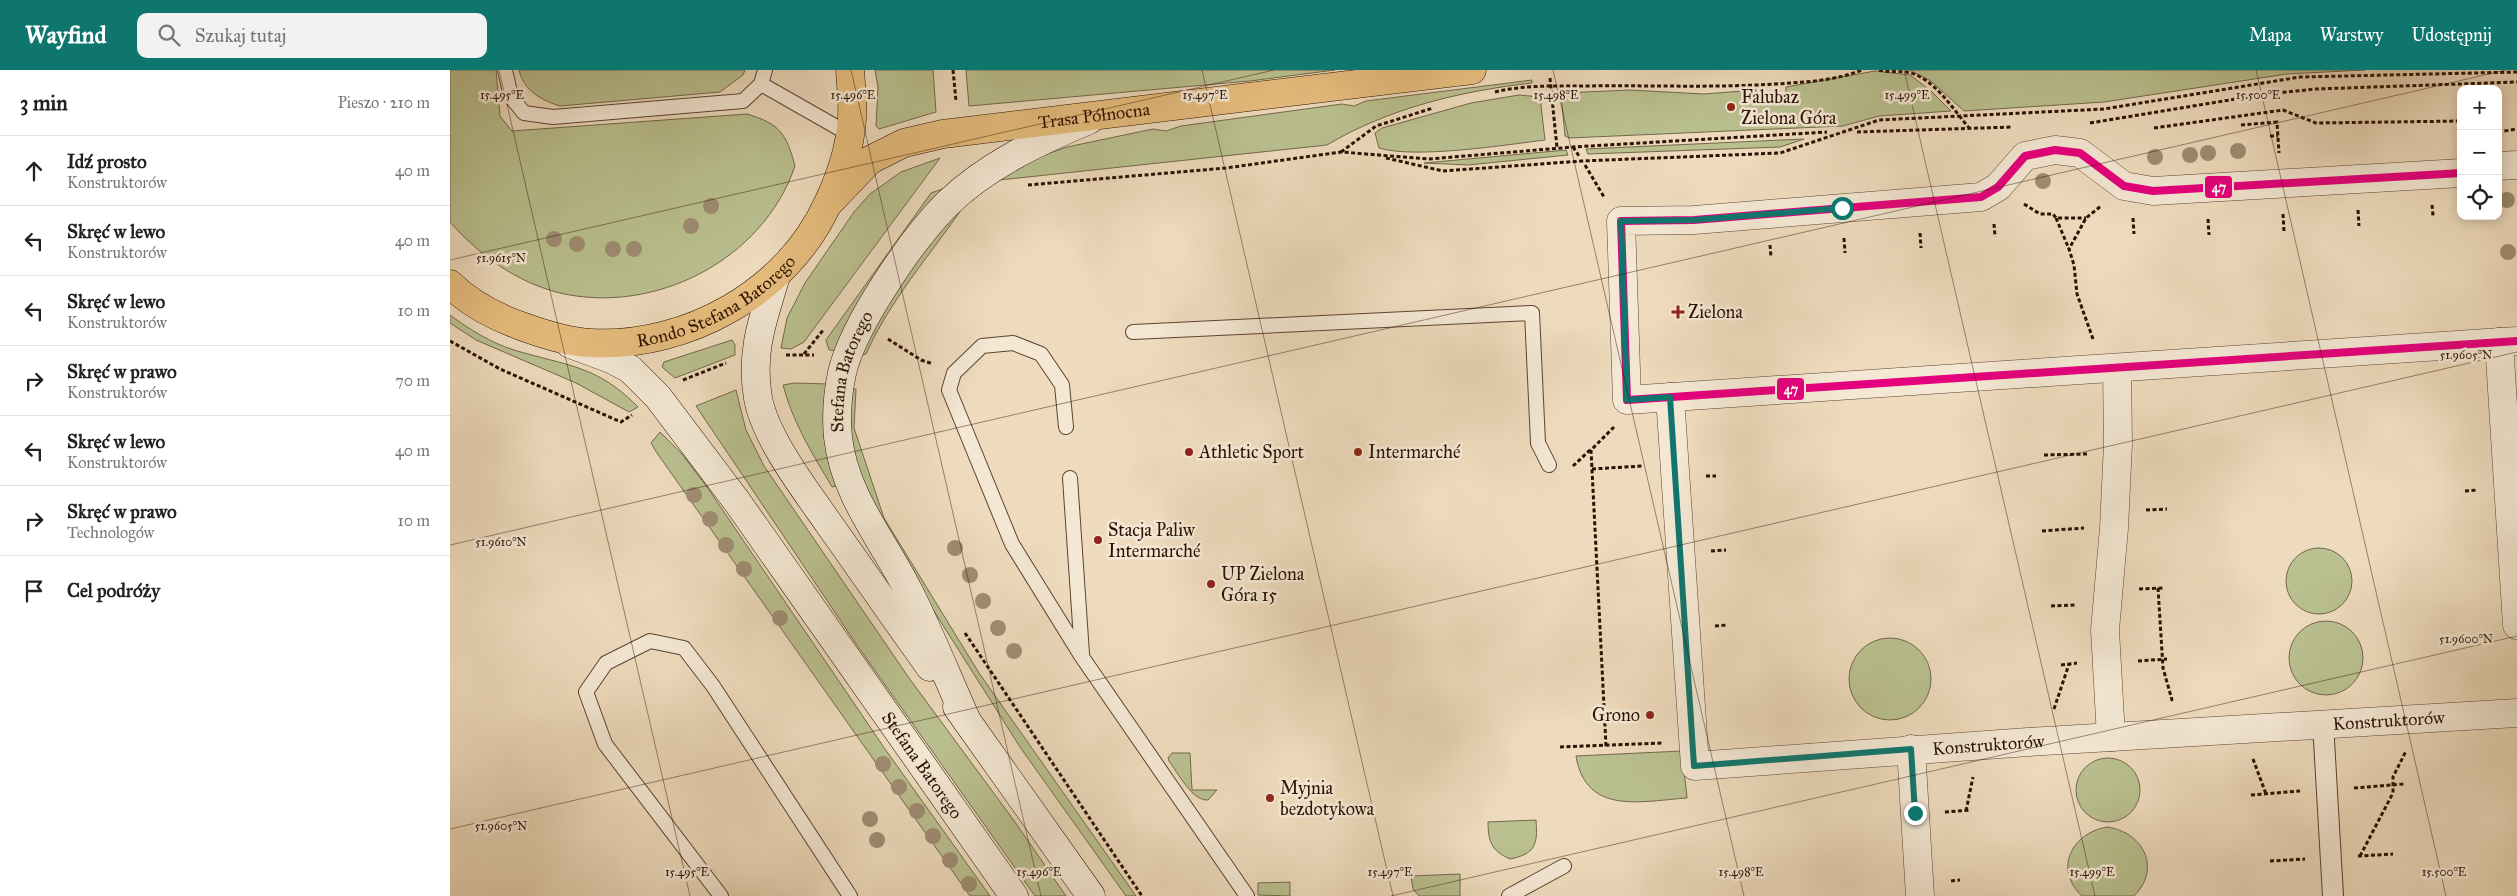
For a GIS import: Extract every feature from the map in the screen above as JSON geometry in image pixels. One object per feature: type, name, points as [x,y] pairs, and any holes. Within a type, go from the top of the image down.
[{"type":"main road","name":"Rondo Stefana Batorego","points":[[450,284],[459,292],[502,319],[548,336],[590,343],[635,341],[689,328],[741,302],[776,276],[804,243],[828,204],[843,162],[852,120],[850,70]]},
{"type":"main road","name":"Trasa Północna","points":[[828,204],[870,160],[904,143],[960,131],[1472,70]]},
{"type":"street","name":"Stefana Batorego","points":[[967,721],[908,589],[866,518],[849,478],[838,437],[842,374],[855,339],[887,284],[919,236],[948,204],[1012,157],[1043,139],[1107,113]]},
{"type":"street","points":[[2457,173],[2153,191],[2124,186],[2080,153],[2055,150],[2025,156],[1998,187],[1981,198],[1694,220],[1621,221],[1627,400],[2508,342],[2517,625]]},
{"type":"street","points":[[2502,166],[2517,165]]},
{"type":"street","name":"Stefana Batorego","points":[[776,276],[757,337],[755,358],[758,400],[769,428],[794,473],[1091,896]]},
{"type":"street","name":"Stefana Batorego","points":[[548,336],[611,358],[630,369],[658,397],[744,510],[1014,896]]},
{"type":"street","points":[[2110,368],[2117,452],[2114,526],[2105,630],[2111,737]]},
{"type":"street","name":"Konstruktorów","points":[[1670,397],[1694,766],[1911,749],[2323,723],[2517,713]]},
{"type":"street","points":[[2323,723],[2333,896]]},
{"type":"street","points":[[1911,749],[1920,896]]},
{"type":"lane","points":[[505,70],[511,97],[524,113],[553,117],[743,101],[761,84],[765,70]]},
{"type":"lane","points":[[761,84],[849,134]]},
{"type":"lane","points":[[1133,332],[1532,313],[1538,444],[1549,466]]},
{"type":"lane","points":[[1066,427],[1062,385],[1041,354],[1013,342],[982,346],[954,373],[949,390],[1012,544],[1082,657],[1247,896]]},
{"type":"lane","points":[[1070,478],[1082,657]]},
{"type":"lane","points":[[721,896],[605,744],[586,692],[606,663],[650,640],[684,648],[714,686],[850,896]]},
{"type":"lane","points":[[1508,896],[1564,866]]},
{"type":"path","points":[[953,70],[957,109]]},
{"type":"path","points":[[1485,95],[1505,90],[1551,86],[1625,85],[1720,88],[1844,77],[1862,70]]},
{"type":"path","points":[[1879,70],[1909,72],[1922,78],[1941,94],[1970,130]]},
{"type":"path","points":[[1376,155],[1443,171],[1582,161],[1780,153],[1879,120],[2104,109],[2300,77],[2517,72]]},
{"type":"path","points":[[1550,78],[1557,148]]},
{"type":"path","points":[[2084,123],[2283,92],[2517,82]]},
{"type":"path","points":[[1341,152],[1376,126],[1437,107]]},
{"type":"path","points":[[2154,128],[2283,110],[2316,123],[2457,121]]},
{"type":"path","points":[[2241,125],[2277,122],[2281,184]]},
{"type":"path","points":[[1857,132],[1970,130],[2018,127]]},
{"type":"path","points":[[2502,131],[2517,129]]},
{"type":"path","points":[[1022,185],[1226,168],[1341,152],[1429,159],[1573,146],[1827,132]]},
{"type":"path","points":[[2270,136],[2278,136]]},
{"type":"path","points":[[1573,146],[1579,156]]},
{"type":"path","points":[[1585,166],[1605,199]]},
{"type":"path","points":[[2069,249],[2086,218],[2124,186]]},
{"type":"path","points":[[2040,214],[2053,214],[2056,218],[2074,265],[2077,294],[2110,368]]},
{"type":"path","points":[[2056,218],[2086,218]]},
{"type":"path","points":[[450,341],[500,369],[621,422],[634,414]]},
{"type":"path","points":[[899,345],[921,360]]},
{"type":"path","points":[[780,356],[819,355]]},
{"type":"path","points":[[677,382],[719,365],[734,362]]},
{"type":"path","points":[[1606,746],[1590,450],[1626,415],[1627,400]]},
{"type":"path","points":[[2044,455],[2117,452]]},
{"type":"path","points":[[1592,469],[1675,465]]},
{"type":"path","points":[[2042,531],[2114,526]]},
{"type":"path","points":[[2158,588],[2163,668],[2172,700],[2181,705]]},
{"type":"path","points":[[961,627],[1142,896]]},
{"type":"path","points":[[2044,741],[2068,664]]},
{"type":"path","points":[[2360,856],[2393,793],[2393,777],[2421,718]]},
{"type":"path","points":[[1560,747],[1693,742]]},
{"type":"green space","points":[[450,70],[496,70],[500,116],[512,131],[747,114],[767,122],[780,131],[788,145],[795,166],[780,199],[758,229],[732,253],[701,273],[668,287],[632,296],[596,298],[560,293],[528,282],[499,266],[473,245],[450,222]]},
{"type":"green space","points":[[519,70],[745,70],[743,75],[720,92],[560,106],[534,94],[525,84]]},
{"type":"green space","points":[[875,70],[933,70],[936,112],[879,129],[876,126],[878,87]]},
{"type":"green space","points":[[966,70],[1335,70],[1250,81],[969,106]]},
{"type":"green space","points":[[1909,70],[2365,70],[2287,74],[2104,102],[1964,111],[1931,81]]},
{"type":"green space","points":[[1875,71],[1910,75],[1931,91],[1951,111],[1879,116],[1843,126],[1569,138],[1565,136],[1561,93],[1630,90],[1704,94],[1756,90],[1757,100],[1786,98],[1786,87]]},
{"type":"green space","points":[[1532,80],[1532,83],[1452,96],[1400,111],[1351,132],[1327,145],[990,181],[1024,162],[1067,147],[1153,129],[1166,131],[1181,126],[1342,104],[1354,106],[1366,101]]},
{"type":"green space","points":[[1519,95],[1540,97],[1545,140],[1437,152],[1395,151],[1379,148],[1375,133],[1382,128],[1471,103]]},
{"type":"green space","points":[[1804,139],[1780,147],[1588,154],[1586,149]]},
{"type":"green space","points":[[1566,150],[1568,155],[1468,165],[1424,163]]},
{"type":"green space","points":[[940,158],[804,342],[791,349],[781,348],[787,318],[805,283],[854,212],[870,194],[901,172]]},
{"type":"green space","points":[[948,187],[837,351],[829,350],[826,340],[931,193]]},
{"type":"green space","points":[[963,200],[961,210],[886,315],[866,354],[859,356],[880,315],[893,295]]},
{"type":"green space","points":[[450,315],[497,344],[566,364],[595,375],[623,393],[638,407],[629,412],[576,383],[476,340],[450,323]]},
{"type":"green space","points":[[732,340],[735,345],[735,355],[675,378],[662,367],[664,362]]},
{"type":"green space","points":[[795,383],[829,384],[831,465],[836,486],[832,487],[817,462],[792,412],[783,385]]},
{"type":"green space","points":[[849,388],[856,389],[854,428],[884,518],[979,673],[1136,896],[1126,896],[1020,747],[889,540],[853,462]]},
{"type":"green space","points":[[736,390],[746,430],[764,466],[909,678],[1015,822],[1066,896],[1035,896],[859,648],[696,406]]},
{"type":"green space","points":[[660,432],[682,454],[707,487],[885,749],[990,896],[970,896],[657,453],[651,443]]},
{"type":"green space","points":[[2319,548],[2332,551],[2342,558],[2349,568],[2352,581],[2349,594],[2342,604],[2332,611],[2319,614],[2306,611],[2296,604],[2289,594],[2286,581],[2289,568],[2296,558],[2306,551]]},
{"type":"green space","points":[[2326,621],[2347,627],[2357,637],[2363,658],[2357,679],[2347,689],[2326,695],[2305,689],[2295,679],[2289,658],[2295,637],[2305,627]]},
{"type":"green space","points":[[1890,638],[1906,642],[1919,650],[1927,663],[1931,679],[1927,695],[1919,708],[1906,716],[1890,720],[1874,716],[1861,708],[1853,695],[1849,679],[1853,663],[1861,650],[1874,642]]},
{"type":"green space","points":[[1682,751],[1687,798],[1635,802],[1618,801],[1604,796],[1591,788],[1582,775],[1576,756]]},
{"type":"green space","points":[[1172,753],[1190,753],[1192,790],[1217,790],[1208,800],[1196,796],[1186,785],[1169,761],[1168,758]]},
{"type":"green space","points":[[2108,758],[2126,764],[2134,772],[2140,790],[2134,808],[2126,816],[2108,822],[2090,816],[2082,808],[2076,790],[2082,772],[2090,764]]},
{"type":"green space","points":[[1536,820],[1535,842],[1530,851],[1525,854],[1510,859],[1499,853],[1492,845],[1488,822]]},
{"type":"green space","points":[[2107,827],[2120,830],[2130,836],[2139,844],[2144,853],[2147,863],[2147,874],[2134,896],[2082,896],[2073,886],[2069,875],[2068,864],[2070,854],[2076,844],[2084,837]]},
{"type":"green space","points":[[1460,874],[1460,896],[1419,896],[1413,889],[1411,876]]},
{"type":"green space","points":[[1290,882],[1290,896],[1258,895],[1258,883]]},
{"type":"transit line","name":"47","points":[[2457,173],[2153,191],[2124,186],[2080,153],[2055,150],[2025,156],[1998,187],[1981,197],[1694,220],[1621,221],[1627,400],[2517,341]]},
{"type":"place","name":"Falubaz Zielona Góra","points":[[1731,107]]},
{"type":"place","name":"Zielona","points":[[1678,312]]},
{"type":"place","name":"Athletic Sport","points":[[1189,452]]},
{"type":"place","name":"Intermarché","points":[[1358,452]]},
{"type":"place","name":"Stacja Paliw Intermarché","points":[[1098,540]]},
{"type":"place","name":"UP Zielona Góra 15","points":[[1211,584]]},
{"type":"place","name":"Grono","points":[[1650,715]]},
{"type":"place","name":"Myjnia bezdotykowa","points":[[1270,798]]},
{"type":"route","points":[[1842,208],[1694,220],[1621,221],[1627,400],[1670,397],[1694,766],[1911,749],[1915,813]]}]
